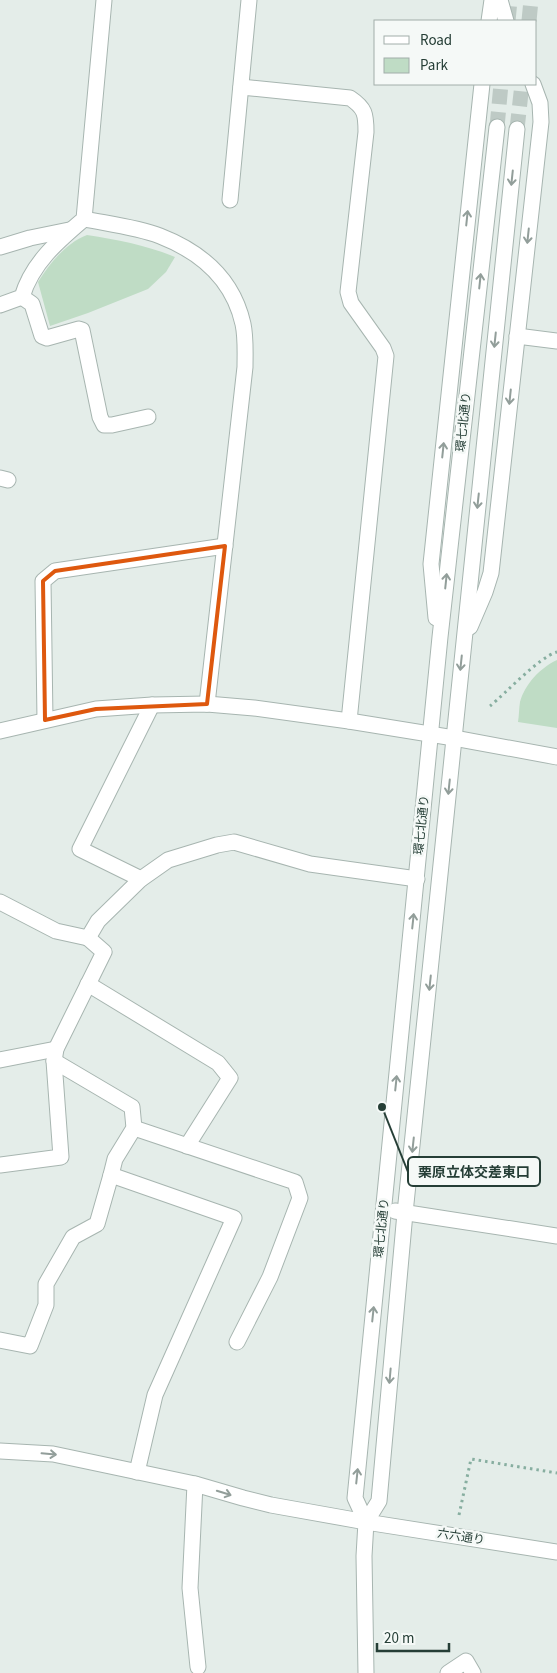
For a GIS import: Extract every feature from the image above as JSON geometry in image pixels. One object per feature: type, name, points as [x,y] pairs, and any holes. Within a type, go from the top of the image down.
[{"type":"street","points":[[22,297],[26,283],[36,266],[55,244],[79,224],[104,0]]},
{"type":"street","points":[[230,200],[249,0]]},
{"type":"street","points":[[489,20],[492,0]]},
{"type":"street","points":[[500,0],[506,20]]},
{"type":"street","points":[[440,637],[434,608],[431,564],[482,85]]},
{"type":"street","points":[[464,640],[491,574],[541,122],[540,103],[533,85]]},
{"type":"street","points":[[241,87],[350,98],[360,105],[366,116],[366,132],[348,292],[351,303],[383,348],[386,356],[349,721]]},
{"type":"street","name":"環七北通り","points":[[366,1673],[364,1556],[366,1522],[355,1498],[440,637],[497,127]]},
{"type":"street","name":"環七北通り","points":[[366,1522],[379,1501],[405,1213],[517,130]]},
{"type":"street","points":[[0,247],[79,224],[158,235],[181,245],[201,258],[217,272],[237,305],[243,325],[245,367],[207,704]]},
{"type":"street","points":[[0,305],[22,297]]},
{"type":"street","points":[[22,297],[32,304],[42,336],[47,338],[79,329],[82,330],[100,417],[104,424],[112,426],[148,418]]},
{"type":"street","points":[[517,336],[557,341]]},
{"type":"street","points":[[45,720],[43,581],[55,571],[225,546]]},
{"type":"street","points":[[0,731],[96,709],[207,704],[254,708],[349,721],[557,757]]},
{"type":"street","points":[[141,879],[80,849],[152,705]]},
{"type":"street","points":[[88,938],[98,921],[141,879],[168,860],[217,845],[234,842],[310,864],[417,879]]},
{"type":"street","points":[[0,902],[56,931],[88,938],[104,952],[55,1055],[60,1157],[0,1165]]},
{"type":"street","points":[[88,984],[218,1063],[230,1078],[187,1146]]},
{"type":"street","points":[[0,1060],[55,1055],[132,1108],[134,1128],[114,1159],[97,1224],[73,1237],[46,1284],[46,1305],[30,1346],[0,1340]]},
{"type":"street","points":[[134,1128],[295,1182],[300,1198],[270,1277],[237,1342]]},
{"type":"street","points":[[111,1176],[234,1218],[155,1395],[138,1472]]},
{"type":"street","points":[[384,1209],[557,1236]]},
{"type":"street","name":"六六通り","points":[[0,1451],[54,1454],[195,1484],[270,1505],[557,1552]]},
{"type":"street","points":[[195,1484],[190,1588],[198,1666]]},
{"type":"street","points":[[448,1673],[466,1661],[473,1673]]},
{"type":"path","points":[[490,706],[537,665],[557,652]]},
{"type":"path","points":[[459,1515],[471,1459],[557,1473]]},
{"type":"highlighted area","points":[[225,546],[207,704],[96,709],[45,720],[43,581],[55,571]]},
{"type":"green space","points":[[87,235],[132,243],[175,257],[166,272],[148,289],[50,326],[38,282],[65,248]]},
{"type":"green space","points":[[557,660],[557,728],[518,722],[520,702],[529,683],[539,672]]},
{"type":"tunnel","points":[[508,20],[510,0]]},
{"type":"tunnel","points":[[529,20],[531,0]]},
{"type":"tunnel","points":[[497,127],[501,85]]},
{"type":"tunnel","points":[[517,129],[522,85]]},
{"type":"place","name":"栗原立体交差東口","points":[[382,1107]]}]
